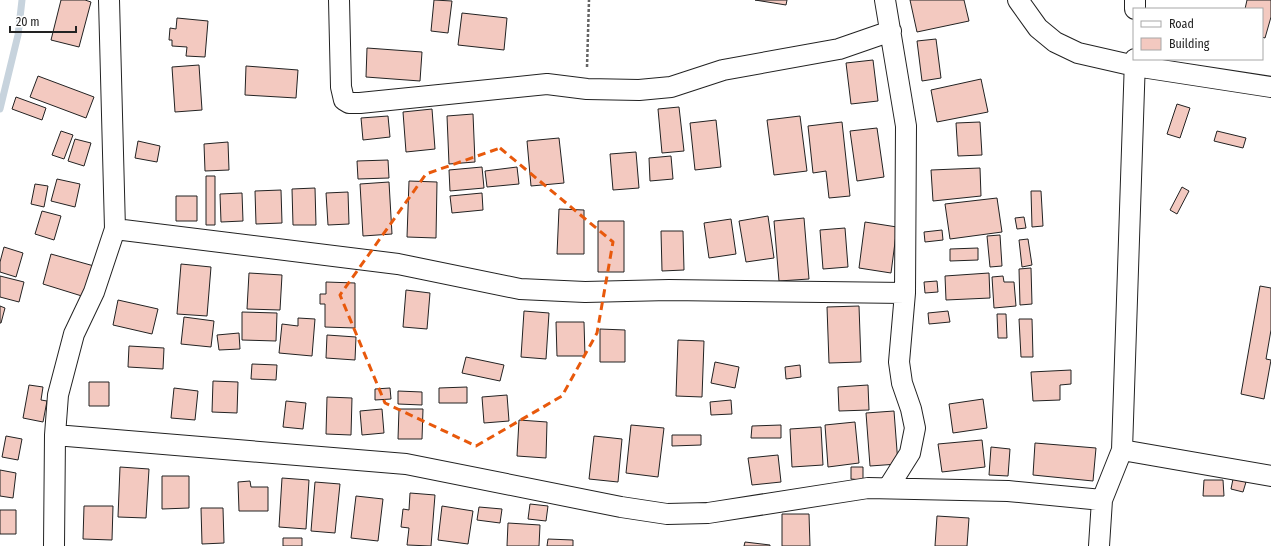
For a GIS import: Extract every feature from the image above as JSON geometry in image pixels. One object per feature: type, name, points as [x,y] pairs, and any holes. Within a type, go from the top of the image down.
[{"type":"street","points":[[54,546],[55,435],[58,395],[74,334],[94,292],[115,229],[109,0]]},
{"type":"street","points":[[339,0],[341,87],[344,100],[349,103],[547,84],[587,89],[639,90],[671,87],[723,70],[839,49],[891,31]]},
{"type":"street","points":[[885,0],[906,126],[905,293],[899,362],[902,383],[911,409],[915,428],[910,453],[888,488]]},
{"type":"street","points":[[1018,0],[1038,28],[1055,42],[1078,53],[1271,87]]},
{"type":"street","points":[[1099,546],[1102,500],[1122,450],[1135,62]]},
{"type":"street","points":[[115,229],[398,264],[520,289],[585,292],[669,290],[905,293]]},
{"type":"street","points":[[55,435],[406,464],[621,507],[667,514],[708,513],[868,488],[1008,491],[1102,500]]},
{"type":"street","points":[[1122,450],[1271,476]]},
{"type":"path","points":[[587,89],[589,0]]},
{"type":"highlighted area","points":[[500,148],[613,242],[597,333],[562,396],[476,446],[385,403],[340,295],[426,174]]},
{"type":"building","points":[[61,0],[85,0],[91,2],[79,47],[51,40]]},
{"type":"building","points":[[434,0],[452,1],[448,33],[431,31]]},
{"type":"building","points":[[755,0],[787,0],[786,5]]},
{"type":"building","points":[[910,0],[964,0],[969,21],[917,32]]},
{"type":"building","points":[[1247,0],[1271,0],[1271,17],[1265,38],[1263,37],[1263,8],[1245,8]]},
{"type":"building","points":[[462,13],[507,18],[504,50],[458,45]]},
{"type":"building","points":[[177,18],[208,21],[205,57],[186,56],[187,47],[172,46],[172,40],[169,40],[170,28],[176,29]]},
{"type":"building","points":[[936,39],[941,78],[922,81],[917,41]]},
{"type":"building","points":[[367,48],[422,52],[420,81],[366,77]]},
{"type":"building","points":[[873,60],[878,101],[851,104],[846,63]]},
{"type":"building","points":[[199,65],[202,110],[175,112],[172,67]]},
{"type":"building","points":[[246,66],[298,70],[296,98],[245,95]]},
{"type":"building","points":[[38,76],[94,97],[86,118],[30,97]]},
{"type":"building","points":[[981,79],[988,112],[937,122],[931,90]]},
{"type":"building","points":[[16,97],[46,108],[42,120],[12,109]]},
{"type":"building","points":[[1177,104],[1190,108],[1180,138],[1167,134]]},
{"type":"building","points":[[679,107],[684,151],[662,153],[658,109]]},
{"type":"building","points":[[432,109],[435,149],[406,152],[403,112]]},
{"type":"building","points":[[473,114],[475,162],[449,164],[447,116]]},
{"type":"building","points":[[388,116],[390,137],[363,140],[361,118]]},
{"type":"building","points":[[800,116],[807,171],[774,175],[767,120]]},
{"type":"building","points":[[716,120],[721,167],[695,170],[690,123]]},
{"type":"building","points":[[842,122],[850,196],[829,198],[826,171],[813,173],[808,126]]},
{"type":"building","points":[[980,122],[982,155],[958,156],[956,123]]},
{"type":"building","points":[[877,128],[884,177],[857,181],[850,131]]},
{"type":"building","points":[[61,131],[73,135],[64,159],[52,155]]},
{"type":"building","points":[[1217,131],[1246,138],[1243,148],[1214,141]]},
{"type":"building","points":[[559,138],[564,183],[531,186],[527,141]]},
{"type":"building","points":[[75,139],[91,143],[84,166],[68,161]]},
{"type":"building","points":[[138,141],[160,146],[157,162],[135,158]]},
{"type":"building","points":[[228,142],[229,170],[205,171],[204,144]]},
{"type":"building","points":[[636,152],[639,188],[613,190],[610,154]]},
{"type":"building","points":[[671,156],[673,179],[650,181],[649,158]]},
{"type":"building","points":[[388,160],[389,178],[358,179],[357,161]]},
{"type":"building","points":[[482,167],[484,188],[450,191],[449,170]]},
{"type":"building","points":[[517,167],[519,184],[487,187],[485,171]]},
{"type":"building","points":[[980,168],[981,196],[933,201],[931,170]]},
{"type":"building","points":[[206,176],[215,176],[215,225],[206,225]]},
{"type":"building","points":[[57,179],[80,184],[75,207],[51,201]]},
{"type":"building","points":[[409,181],[437,182],[436,238],[407,237]]},
{"type":"building","points":[[389,182],[392,234],[363,236],[360,184]]},
{"type":"building","points":[[35,184],[48,186],[44,207],[31,204]]},
{"type":"building","points":[[1182,187],[1189,191],[1177,214],[1170,210]]},
{"type":"building","points":[[315,188],[316,225],[293,225],[292,189]]},
{"type":"building","points":[[281,190],[282,223],[256,224],[255,191]]},
{"type":"building","points":[[1031,191],[1041,191],[1043,226],[1032,227]]},
{"type":"building","points":[[348,192],[349,224],[328,225],[326,193]]},
{"type":"building","points":[[242,193],[243,221],[221,222],[220,194]]},
{"type":"building","points":[[482,193],[483,210],[452,213],[450,196]]},
{"type":"building","points":[[176,196],[197,196],[197,221],[176,221]]},
{"type":"building","points":[[997,198],[1002,232],[950,239],[945,204]]},
{"type":"building","points":[[559,209],[584,210],[584,254],[557,254]]},
{"type":"building","points":[[42,211],[61,216],[54,240],[35,234]]},
{"type":"building","points":[[768,216],[774,258],[746,262],[739,221]]},
{"type":"building","points":[[1024,217],[1026,228],[1017,229],[1015,218]]},
{"type":"building","points":[[804,218],[809,279],[779,281],[774,221]]},
{"type":"building","points":[[731,219],[736,254],[709,258],[704,223]]},
{"type":"building","points":[[598,221],[624,221],[624,272],[598,272]]},
{"type":"building","points":[[865,222],[897,227],[891,273],[859,268]]},
{"type":"building","points":[[845,228],[848,267],[823,269],[820,230]]},
{"type":"building","points":[[942,230],[943,240],[925,242],[924,232]]},
{"type":"building","points":[[661,231],[683,231],[684,270],[662,271]]},
{"type":"building","points":[[1000,235],[1002,266],[990,267],[987,236]]},
{"type":"building","points":[[1028,239],[1032,265],[1022,267],[1019,240]]},
{"type":"building","points":[[4,247],[23,253],[16,277],[0,272],[0,262]]},
{"type":"building","points":[[978,248],[978,260],[950,261],[950,249]]},
{"type":"building","points":[[51,254],[94,266],[85,297],[43,284]]},
{"type":"building","points":[[181,264],[211,267],[207,316],[177,314]]},
{"type":"building","points":[[1031,268],[1032,304],[1020,305],[1019,269]]},
{"type":"building","points":[[249,273],[282,275],[280,310],[247,309]]},
{"type":"building","points":[[989,273],[990,298],[946,300],[945,276]]},
{"type":"building","points":[[0,276],[24,282],[19,302],[0,297]]},
{"type":"building","points":[[1003,276],[1004,282],[1014,282],[1016,306],[994,308],[992,277]]},
{"type":"building","points":[[937,281],[938,292],[925,293],[924,282]]},
{"type":"building","points":[[326,282],[355,283],[355,328],[325,327],[325,304],[320,304],[320,294],[326,294]]},
{"type":"building","points":[[1260,286],[1271,288],[1271,330],[1266,359],[1271,360],[1264,399],[1241,394]]},
{"type":"building","points":[[406,290],[430,293],[427,329],[403,327]]},
{"type":"building","points":[[118,300],[158,309],[152,334],[113,325]]},
{"type":"building","points":[[0,306],[5,308],[1,323],[0,323]]},
{"type":"building","points":[[859,306],[861,362],[829,363],[827,307]]},
{"type":"building","points":[[524,311],[549,313],[546,359],[521,357]]},
{"type":"building","points":[[948,311],[950,322],[929,324],[928,313]]},
{"type":"building","points":[[242,312],[277,313],[276,341],[242,340]]},
{"type":"building","points":[[997,314],[1006,314],[1007,338],[998,338]]},
{"type":"building","points":[[184,317],[214,321],[211,347],[181,344]]},
{"type":"building","points":[[298,318],[315,319],[312,356],[279,353],[282,324],[298,326]]},
{"type":"building","points":[[1019,319],[1032,319],[1033,357],[1021,357]]},
{"type":"building","points":[[556,322],[584,322],[585,356],[557,356]]},
{"type":"building","points":[[600,329],[625,330],[625,362],[600,362]]},
{"type":"building","points":[[239,333],[240,349],[219,350],[217,335]]},
{"type":"building","points":[[327,335],[356,337],[355,360],[326,358]]},
{"type":"building","points":[[678,340],[704,341],[702,397],[676,396]]},
{"type":"building","points":[[129,346],[164,348],[163,369],[128,367]]},
{"type":"building","points":[[466,357],[504,365],[500,381],[462,373]]},
{"type":"building","points":[[715,362],[739,367],[735,388],[711,383]]},
{"type":"building","points":[[252,364],[277,365],[276,380],[251,379]]},
{"type":"building","points":[[800,365],[801,377],[786,379],[785,367]]},
{"type":"building","points":[[1071,370],[1071,384],[1060,385],[1060,400],[1033,401],[1031,372]]},
{"type":"building","points":[[213,381],[238,382],[237,413],[212,412]]},
{"type":"building","points":[[89,382],[109,382],[109,406],[89,406]]},
{"type":"building","points":[[29,385],[43,387],[41,400],[47,401],[43,422],[23,418]]},
{"type":"building","points":[[868,385],[869,410],[839,411],[838,387]]},
{"type":"building","points":[[467,387],[467,403],[439,403],[439,388]]},
{"type":"building","points":[[174,388],[198,391],[195,420],[171,418]]},
{"type":"building","points":[[390,388],[391,399],[375,400],[375,389]]},
{"type":"building","points":[[398,391],[422,392],[422,405],[398,404]]},
{"type":"building","points":[[507,395],[509,421],[484,423],[482,397]]},
{"type":"building","points":[[327,397],[352,398],[351,435],[326,434]]},
{"type":"building","points":[[983,399],[987,428],[953,433],[949,404]]},
{"type":"building","points":[[731,400],[732,414],[711,415],[710,402]]},
{"type":"building","points":[[286,401],[306,403],[303,429],[283,427]]},
{"type":"building","points":[[382,409],[384,433],[362,435],[360,411]]},
{"type":"building","points":[[399,409],[423,409],[422,439],[398,439]]},
{"type":"building","points":[[894,411],[898,464],[870,466],[866,413]]},
{"type":"building","points":[[519,420],[547,422],[546,458],[517,456]]},
{"type":"building","points":[[855,422],[859,463],[828,467],[825,425]]},
{"type":"building","points":[[631,425],[664,428],[658,477],[626,473]]},
{"type":"building","points":[[781,425],[781,438],[751,438],[752,426]]},
{"type":"building","points":[[821,427],[823,465],[792,467],[790,429]]},
{"type":"building","points":[[672,435],[701,435],[701,445],[672,446]]},
{"type":"building","points":[[6,436],[22,439],[18,460],[2,457]]},
{"type":"building","points":[[594,436],[622,439],[618,482],[589,479]]},
{"type":"building","points":[[982,440],[985,467],[942,472],[938,444]]},
{"type":"building","points":[[1035,443],[1096,448],[1093,481],[1033,475]]},
{"type":"building","points":[[991,447],[1010,449],[1008,476],[989,475]]},
{"type":"building","points":[[778,455],[781,482],[752,485],[748,458]]},
{"type":"building","points":[[120,467],[149,469],[146,518],[118,517]]},
{"type":"building","points":[[851,467],[863,467],[863,480],[851,479]]},
{"type":"building","points":[[0,470],[16,473],[13,498],[0,496]]},
{"type":"building","points":[[162,476],[189,476],[189,508],[162,509]]},
{"type":"building","points":[[282,478],[309,480],[306,529],[279,527]]},
{"type":"building","points":[[1233,479],[1246,482],[1243,492],[1231,489]]},
{"type":"building","points":[[1204,480],[1223,480],[1224,496],[1203,496]]},
{"type":"building","points":[[250,481],[251,487],[268,487],[268,511],[239,511],[238,482]]},
{"type":"building","points":[[315,482],[340,484],[335,533],[311,531]]},
{"type":"building","points":[[410,493],[435,495],[431,546],[407,545],[409,528],[401,527],[403,509],[409,510]]},
{"type":"building","points":[[356,496],[383,499],[378,541],[351,538]]},
{"type":"building","points":[[530,504],[548,506],[546,521],[528,519]]},
{"type":"building","points":[[84,506],[113,506],[112,540],[83,539]]},
{"type":"building","points":[[442,506],[473,511],[468,544],[438,540]]},
{"type":"building","points":[[479,507],[502,509],[500,523],[477,520]]},
{"type":"building","points":[[201,508],[223,508],[224,543],[202,544]]},
{"type":"building","points":[[0,510],[16,510],[16,534],[0,534]]},
{"type":"building","points":[[782,514],[809,514],[810,546],[782,546]]},
{"type":"building","points":[[937,516],[969,518],[967,546],[935,546]]},
{"type":"building","points":[[508,523],[540,525],[539,546],[507,546]]},
{"type":"building","points":[[283,538],[302,538],[302,546],[283,546]]},
{"type":"building","points":[[548,539],[573,540],[573,546],[547,546]]},
{"type":"building","points":[[745,542],[770,545],[770,546],[744,546]]},
{"type":"waterway","points":[[0,109],[18,35],[22,0]]}]
